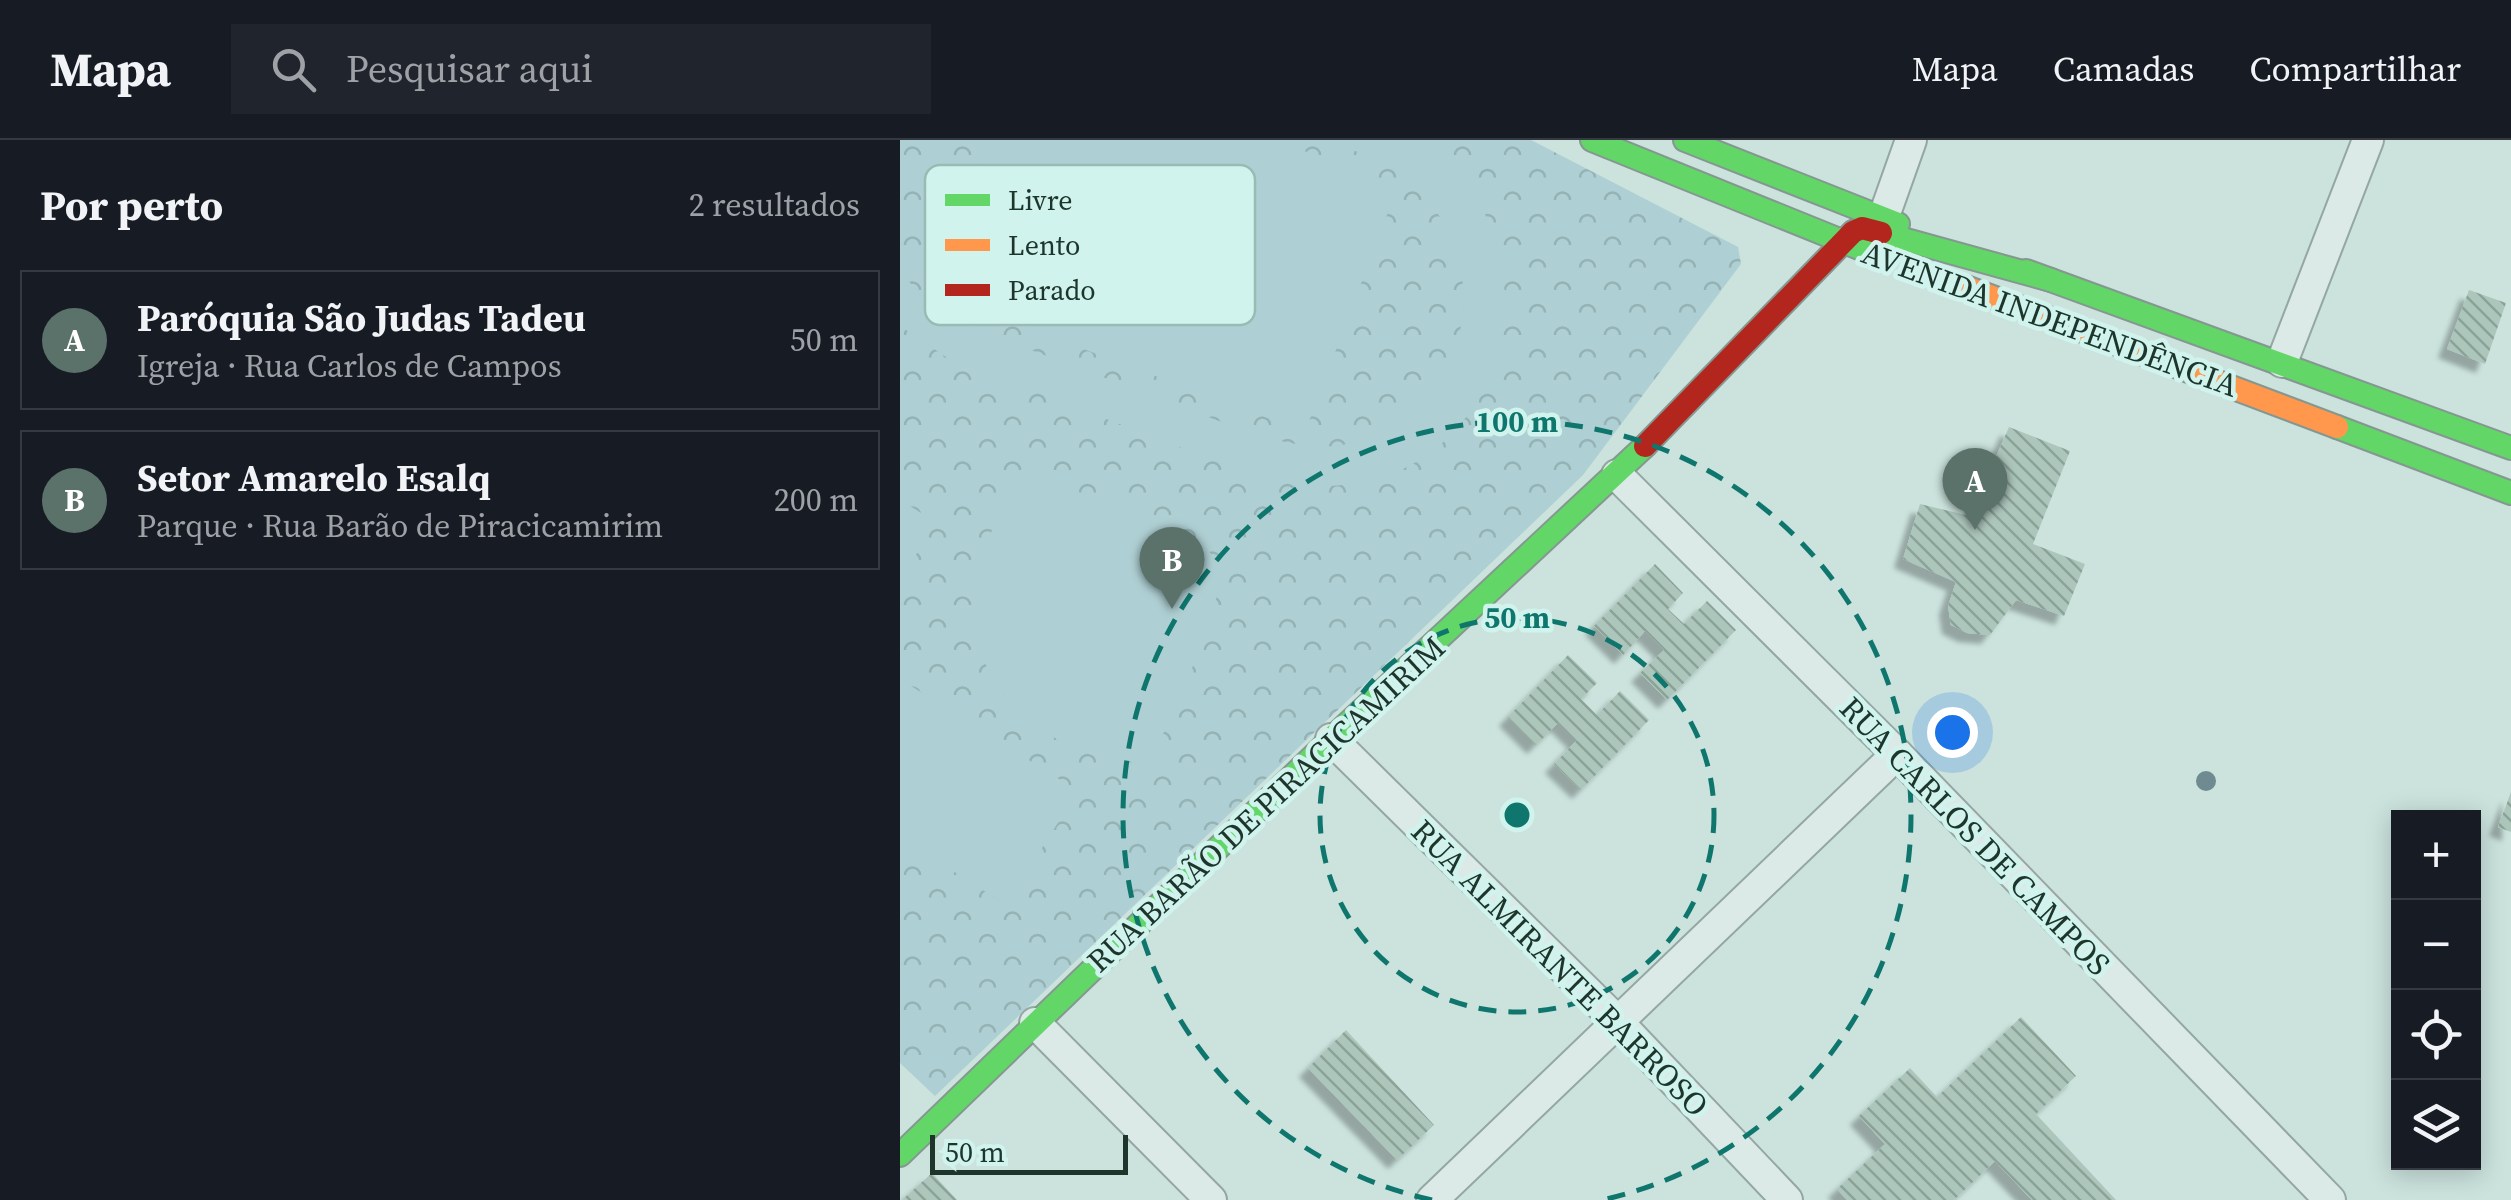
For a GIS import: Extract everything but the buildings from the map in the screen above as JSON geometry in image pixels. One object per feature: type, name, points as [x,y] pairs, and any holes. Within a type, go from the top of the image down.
[{"type":"main road","name":"AVENIDA INDEPENDÊNCIA","points":[[1592,140],[1847,244],[2511,493]]},
{"type":"main road","name":"AVENIDA INDEPENDÊNCIA","points":[[1685,140],[1883,219],[2511,448]]},
{"type":"main road","points":[[1847,244],[1854,232],[1862,228],[2051,280]]},
{"type":"main road","name":"RUA BARÃO DE PIRACICAMIRIM","points":[[900,1155],[1331,740],[1617,475],[1847,244]]},
{"type":"street","points":[[1883,219],[1911,140]]},
{"type":"street","points":[[2282,362],[2368,140]]},
{"type":"street","name":"RUA CARLOS DE CAMPOS","points":[[1617,475],[1897,754],[2330,1200]]},
{"type":"street","name":"RUA ALMIRANTE BARROSO","points":[[1331,740],[1616,1020],[1787,1200]]},
{"type":"street","points":[[1432,1200],[1897,754]]},
{"type":"street","points":[[1035,1023],[1212,1200]]},
{"type":"green space","points":[[900,140],[1531,140],[1738,247],[1741,264],[1583,475],[935,1096],[900,1063]]},
{"type":"green space","points":[[988,140],[1275,140],[1398,186],[1305,432],[1019,325],[1255,325],[1255,165],[979,165]]},
{"type":"green space","points":[[1325,140],[1416,140],[1434,148],[1457,173],[1486,216],[1501,263],[1504,313],[1495,361],[1475,405],[1443,442],[1402,469],[1351,484],[1326,486],[1253,475],[949,359],[900,326],[900,271],[925,300],[925,325],[966,325],[1256,435],[1317,446],[1354,442],[1395,423],[1426,396],[1449,363],[1461,327],[1463,288],[1455,249],[1437,212],[1408,179],[1379,161]]},
{"type":"green space","points":[[1028,473],[1193,536],[1216,562],[1218,590],[1212,613],[1150,764],[1089,754],[1052,736],[1022,714],[999,688],[984,659],[975,627],[975,593],[982,556],[1001,512]]},
{"type":"green space","points":[[900,500],[936,522],[900,581]]},
{"type":"green space","points":[[900,679],[1078,791],[1006,905],[900,837]]},
{"type":"traffic: fast","points":[[1592,140],[1869,252]]},
{"type":"traffic: fast","points":[[1685,140],[1898,224]]},
{"type":"traffic: fast","points":[[1881,233],[2051,280]]},
{"type":"traffic: fast","points":[[2026,271],[2511,448]]},
{"type":"traffic: fast","points":[[2337,427],[2511,493]]},
{"type":"traffic: fast","points":[[900,1155],[1331,739],[1645,446]]},
{"type":"traffic: slow","points":[[1950,281],[2337,427]]},
{"type":"traffic: jam","points":[[1645,446],[1853,232],[1862,228],[1881,233]]},
{"type":"place","name":"Paróquia São Judas Tadeu","points":[[1975,530]]},
{"type":"place","name":"Setor Amarelo Esalq","points":[[1172,609]]}]
